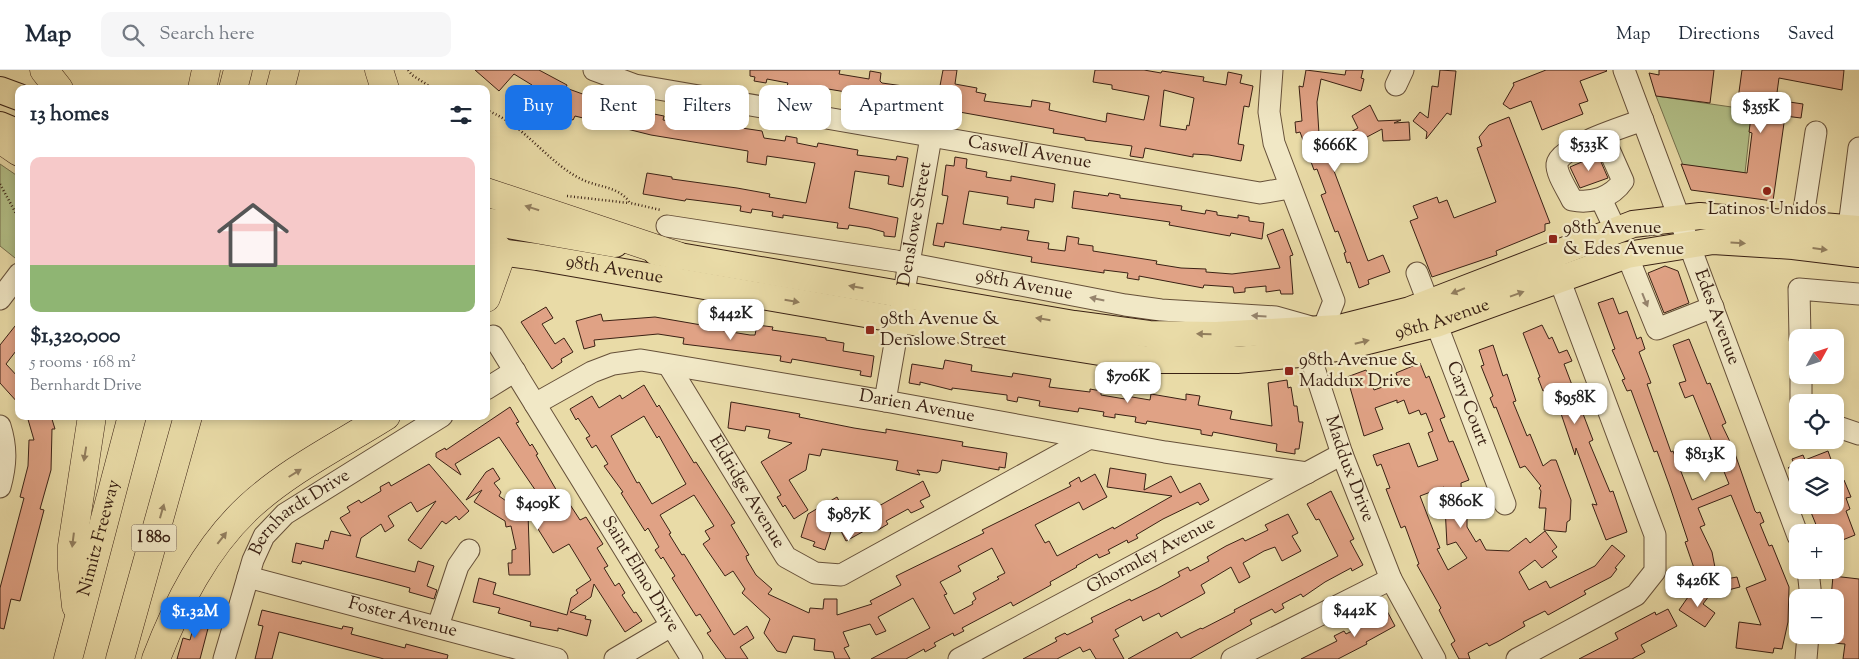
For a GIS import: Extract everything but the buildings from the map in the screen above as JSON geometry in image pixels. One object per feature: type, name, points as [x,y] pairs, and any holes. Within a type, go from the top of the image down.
[{"type":"highway","points":[[44,70],[56,85]]},
{"type":"highway","points":[[203,85],[206,70]]},
{"type":"highway","points":[[234,85],[238,70]]},
{"type":"highway","points":[[281,85],[285,70]]},
{"type":"highway","points":[[293,70],[293,85]]},
{"type":"highway","points":[[379,70],[384,85]]},
{"type":"highway","points":[[0,139],[15,149]]},
{"type":"highway","points":[[490,193],[678,256]]},
{"type":"highway","points":[[490,264],[492,247]]},
{"type":"highway","points":[[78,620],[72,568],[72,546],[91,420]]},
{"type":"highway","name":"Nimitz Freeway","points":[[68,659],[131,420]]},
{"type":"highway","name":"I 880","points":[[120,659],[187,420]]},
{"type":"highway","points":[[156,659],[194,578],[234,523],[282,481],[380,420]]},
{"type":"main road","points":[[0,90],[15,96]]},
{"type":"main road","points":[[0,126],[15,132]]},
{"type":"main road","name":"98th Avenue","points":[[492,247],[537,257],[900,320],[1150,360],[1237,360],[1432,314],[1554,267],[1616,231],[1633,224],[1679,217],[1708,216],[1802,223],[1853,241]]},
{"type":"main road","name":"98th Avenue","points":[[490,222],[985,310],[1150,334],[1216,335],[1319,341]]},
{"type":"main road","name":"98th Avenue","points":[[1554,267],[1713,241],[1853,241]]},
{"type":"street","name":"Caswell Avenue","points":[[594,70],[635,85],[1260,193],[1290,188]]},
{"type":"street","name":"Maddux Drive","points":[[1272,70],[1269,112],[1274,144],[1322,264],[1334,301],[1319,341],[1314,368],[1342,454],[1390,579],[1436,659]]},
{"type":"street","name":"Edes Avenue","points":[[1624,70],[1794,524]]},
{"type":"street","points":[[1603,136],[1623,181],[1616,190],[1601,199],[1579,202],[1572,200],[1556,166],[1558,158],[1568,150],[1603,136],[1643,120]]},
{"type":"street","points":[[1802,223],[1816,132]]},
{"type":"street","name":"Denslowe Street","points":[[885,401],[931,137]]},
{"type":"street","points":[[1853,241],[1859,148]]},
{"type":"street","points":[[1601,199],[1616,231]]},
{"type":"street","name":"98th Avenue","points":[[667,226],[909,263],[1125,305],[1161,310],[1276,317],[1319,341]]},
{"type":"street","points":[[1627,255],[1657,329],[1713,307]]},
{"type":"street","points":[[1518,659],[1636,595],[1655,571],[1655,535],[1554,267]]},
{"type":"street","name":"Cary Court","points":[[1416,274],[1505,504]]},
{"type":"street","points":[[0,299],[15,279]]},
{"type":"street","points":[[1800,329],[1798,289],[1859,294]]},
{"type":"street","name":"Saint Elmo Drive","points":[[493,336],[692,659]]},
{"type":"street","name":"Darien Avenue","points":[[535,404],[592,372],[613,364],[641,360],[885,401],[1088,438],[1307,473]]},
{"type":"street","name":"Eldridge Avenue","points":[[669,366],[786,557],[815,573],[841,575],[1088,438]]},
{"type":"street","points":[[490,387],[515,371]]},
{"type":"street","name":"Bernhardt Drive","points":[[224,659],[248,577],[261,542],[273,525],[285,514],[436,420]]},
{"type":"street","points":[[0,426],[5,441],[6,464],[0,487]]},
{"type":"street","points":[[1844,429],[1859,434]]},
{"type":"street","name":"Ghormley Avenue","points":[[959,659],[1342,454]]},
{"type":"street","points":[[438,626],[458,566],[469,550]]},
{"type":"street","name":"Foster Avenue","points":[[248,577],[557,659]]},
{"type":"street","points":[[1232,659],[1390,579]]},
{"type":"street","points":[[615,659],[671,626]]},
{"type":"street","points":[[1806,659],[1807,644]]},
{"type":"path","points":[[408,70],[412,75],[428,85]]},
{"type":"path","points":[[490,112],[511,122],[553,159],[580,179],[616,190],[625,196],[630,203]]},
{"type":"path","points":[[0,184],[15,212]]},
{"type":"path","points":[[562,196],[630,203],[661,210],[667,226]]},
{"type":"green space","points":[[1656,96],[1752,110],[1745,173],[1683,165]]},
{"type":"green space","points":[[0,164],[15,174],[15,258],[0,246]]},
{"type":"place","name":"Latinos Unidos","points":[[1767,191]]},
{"type":"place","name":"98th Avenue & Edes Avenue","points":[[1553,239]]},
{"type":"place","name":"98th Avenue & Denslowe Street","points":[[870,330]]},
{"type":"place","name":"98th Avenue & Maddux Drive","points":[[1289,371]]}]
